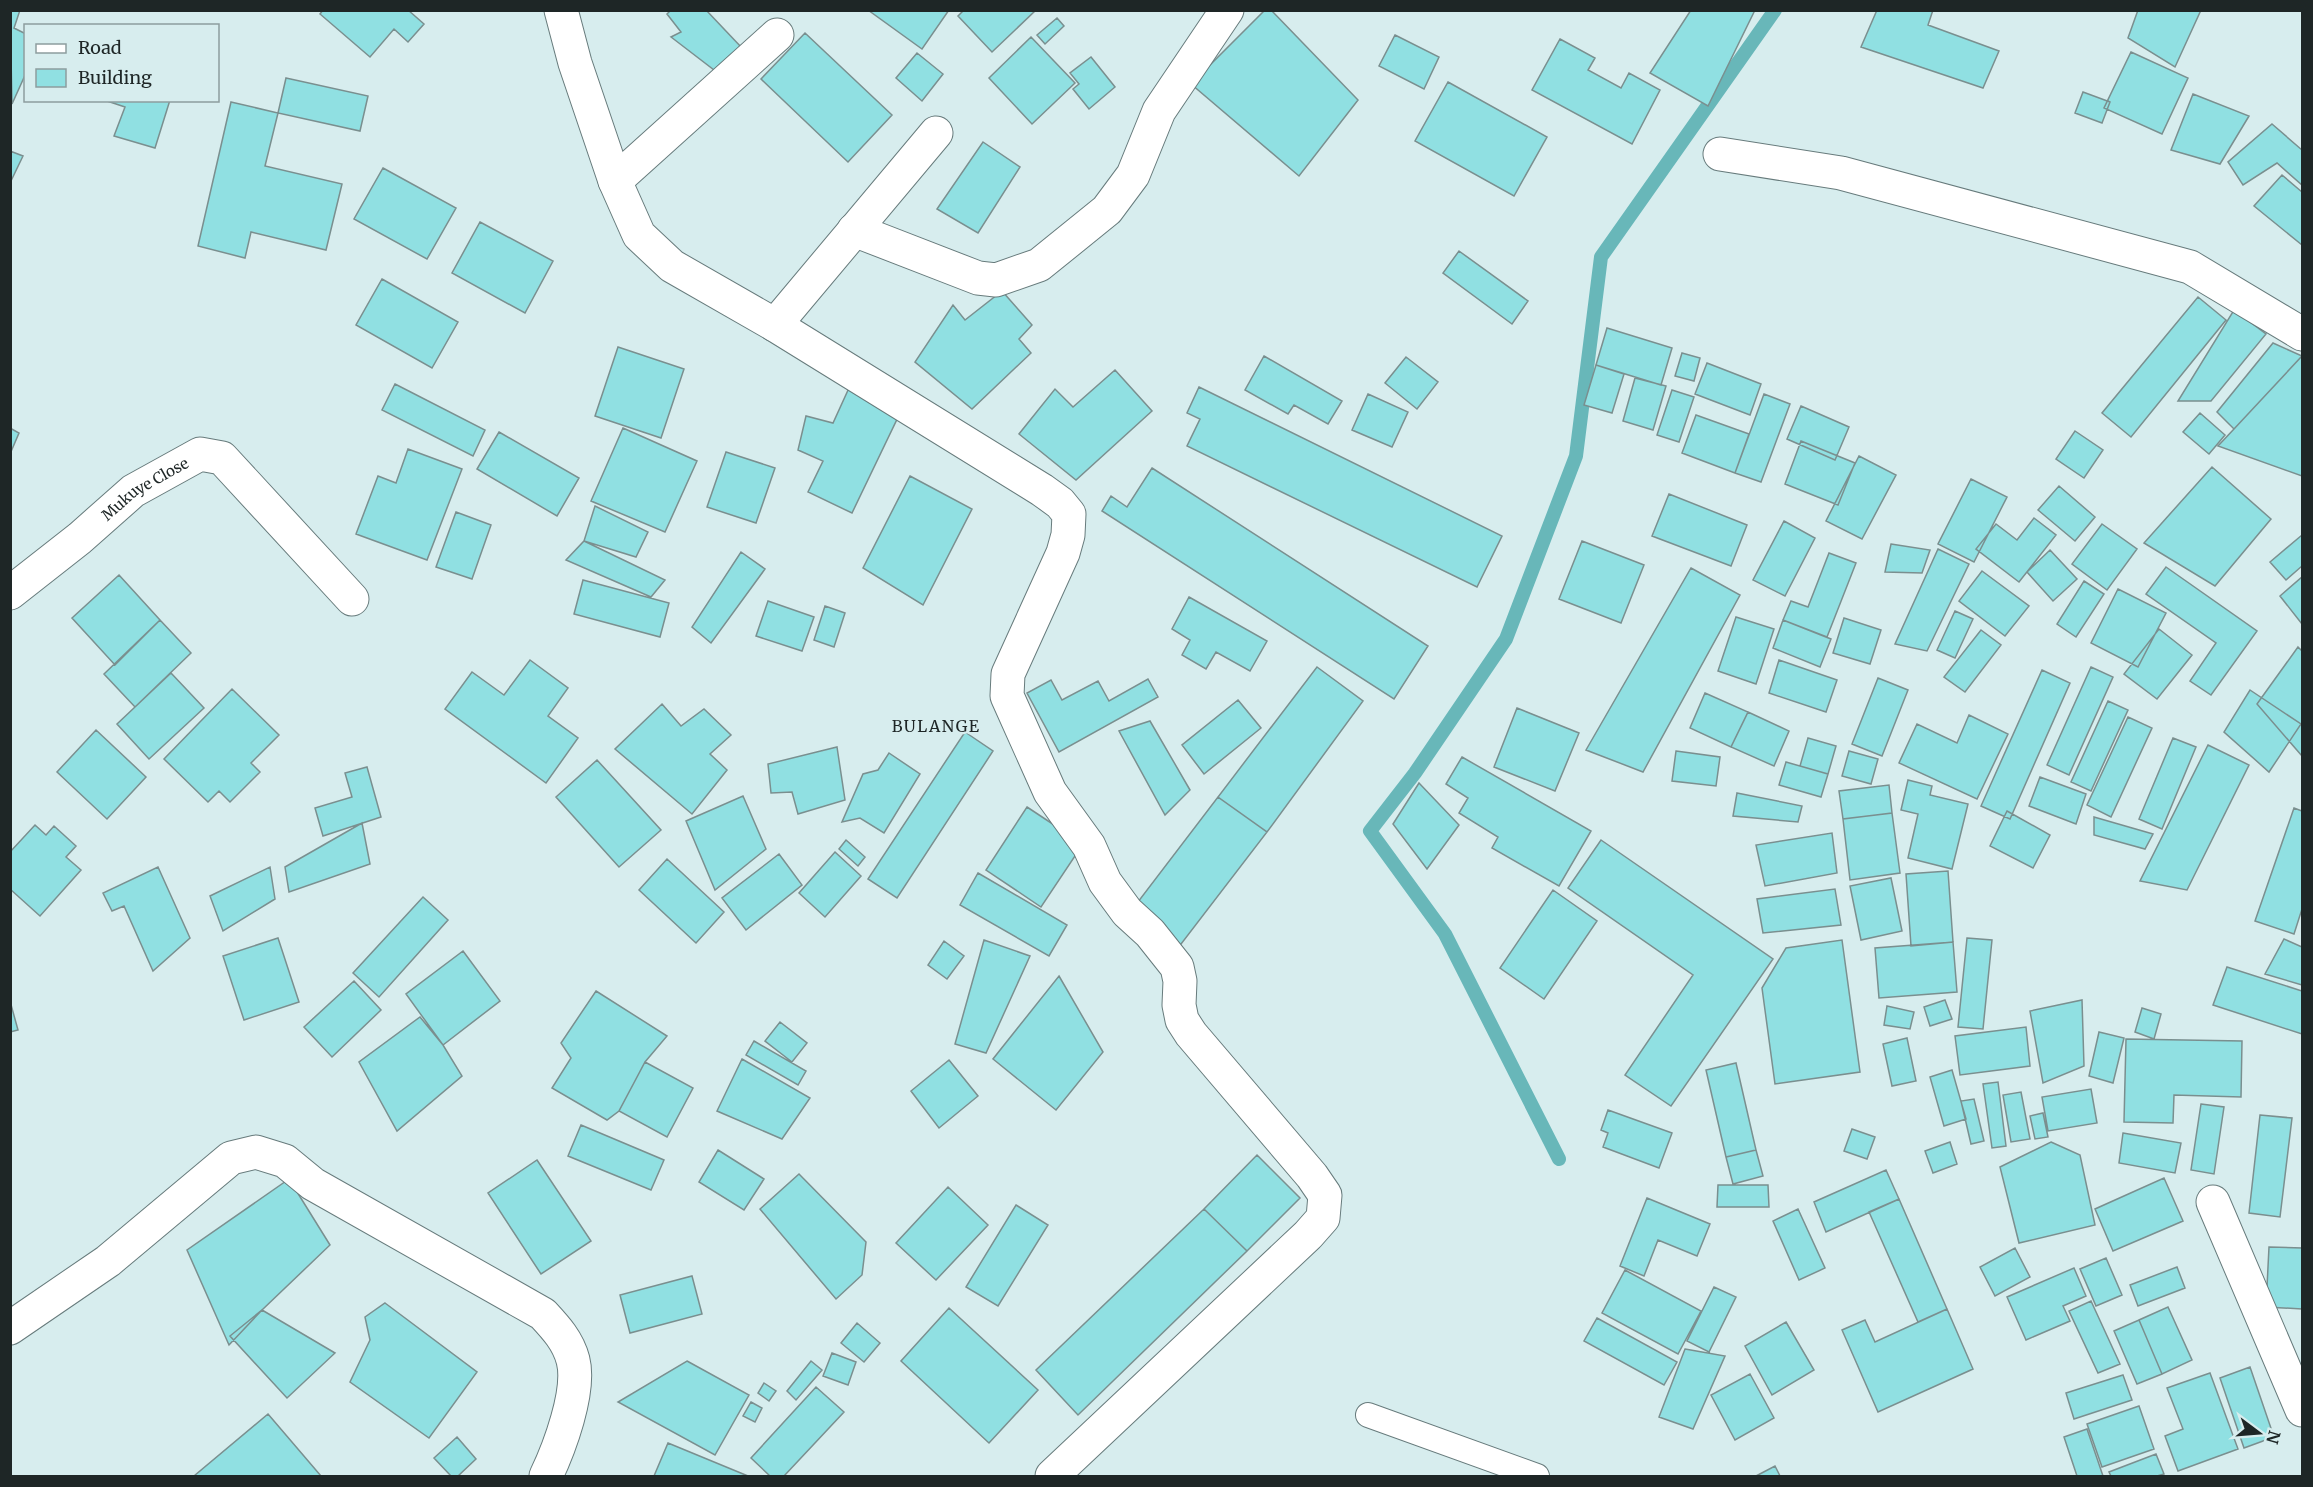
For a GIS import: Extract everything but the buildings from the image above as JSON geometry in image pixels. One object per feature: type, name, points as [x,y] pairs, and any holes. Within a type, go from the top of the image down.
[{"type":"street","points":[[561,10],[575,63],[615,181],[639,235],[672,266],[775,325],[1042,490],[1060,503],[1069,514],[1068,535],[1063,553],[1008,674],[1007,696],[1050,792],[1089,846],[1105,882],[1127,912],[1150,933],[1177,967],[1182,1020],[1191,1034],[1312,1176],[1325,1195],[1323,1218],[1308,1235],[1052,1476]]},
{"type":"street","points":[[855,230],[978,278],[996,280],[1039,265],[1107,210],[1120,193],[1133,175],[1159,111],[1227,10]]},
{"type":"street","points":[[615,181],[777,35]]},
{"type":"street","points":[[775,325],[936,133]]},
{"type":"street","points":[[1720,154],[1841,173],[2190,267],[2302,334]]},
{"type":"street","name":"Mukuye Close","points":[[10,593],[80,538],[133,491],[200,454],[222,458],[352,599]]},
{"type":"street","points":[[10,1328],[108,1261],[231,1158],[256,1152],[285,1161],[313,1184],[543,1314],[563,1337],[573,1360],[575,1380],[561,1445],[546,1476]]},
{"type":"street","points":[[2213,1202],[2302,1410]]},
{"type":"lane","points":[[1368,1415],[1537,1476]]},
{"type":"waterway","points":[[1559,1159],[1445,934],[1370,831],[1415,773],[1506,639],[1576,456],[1601,257],[1775,10]]},
{"type":"district","name":"BULANGE","points":[[936,726]]}]
